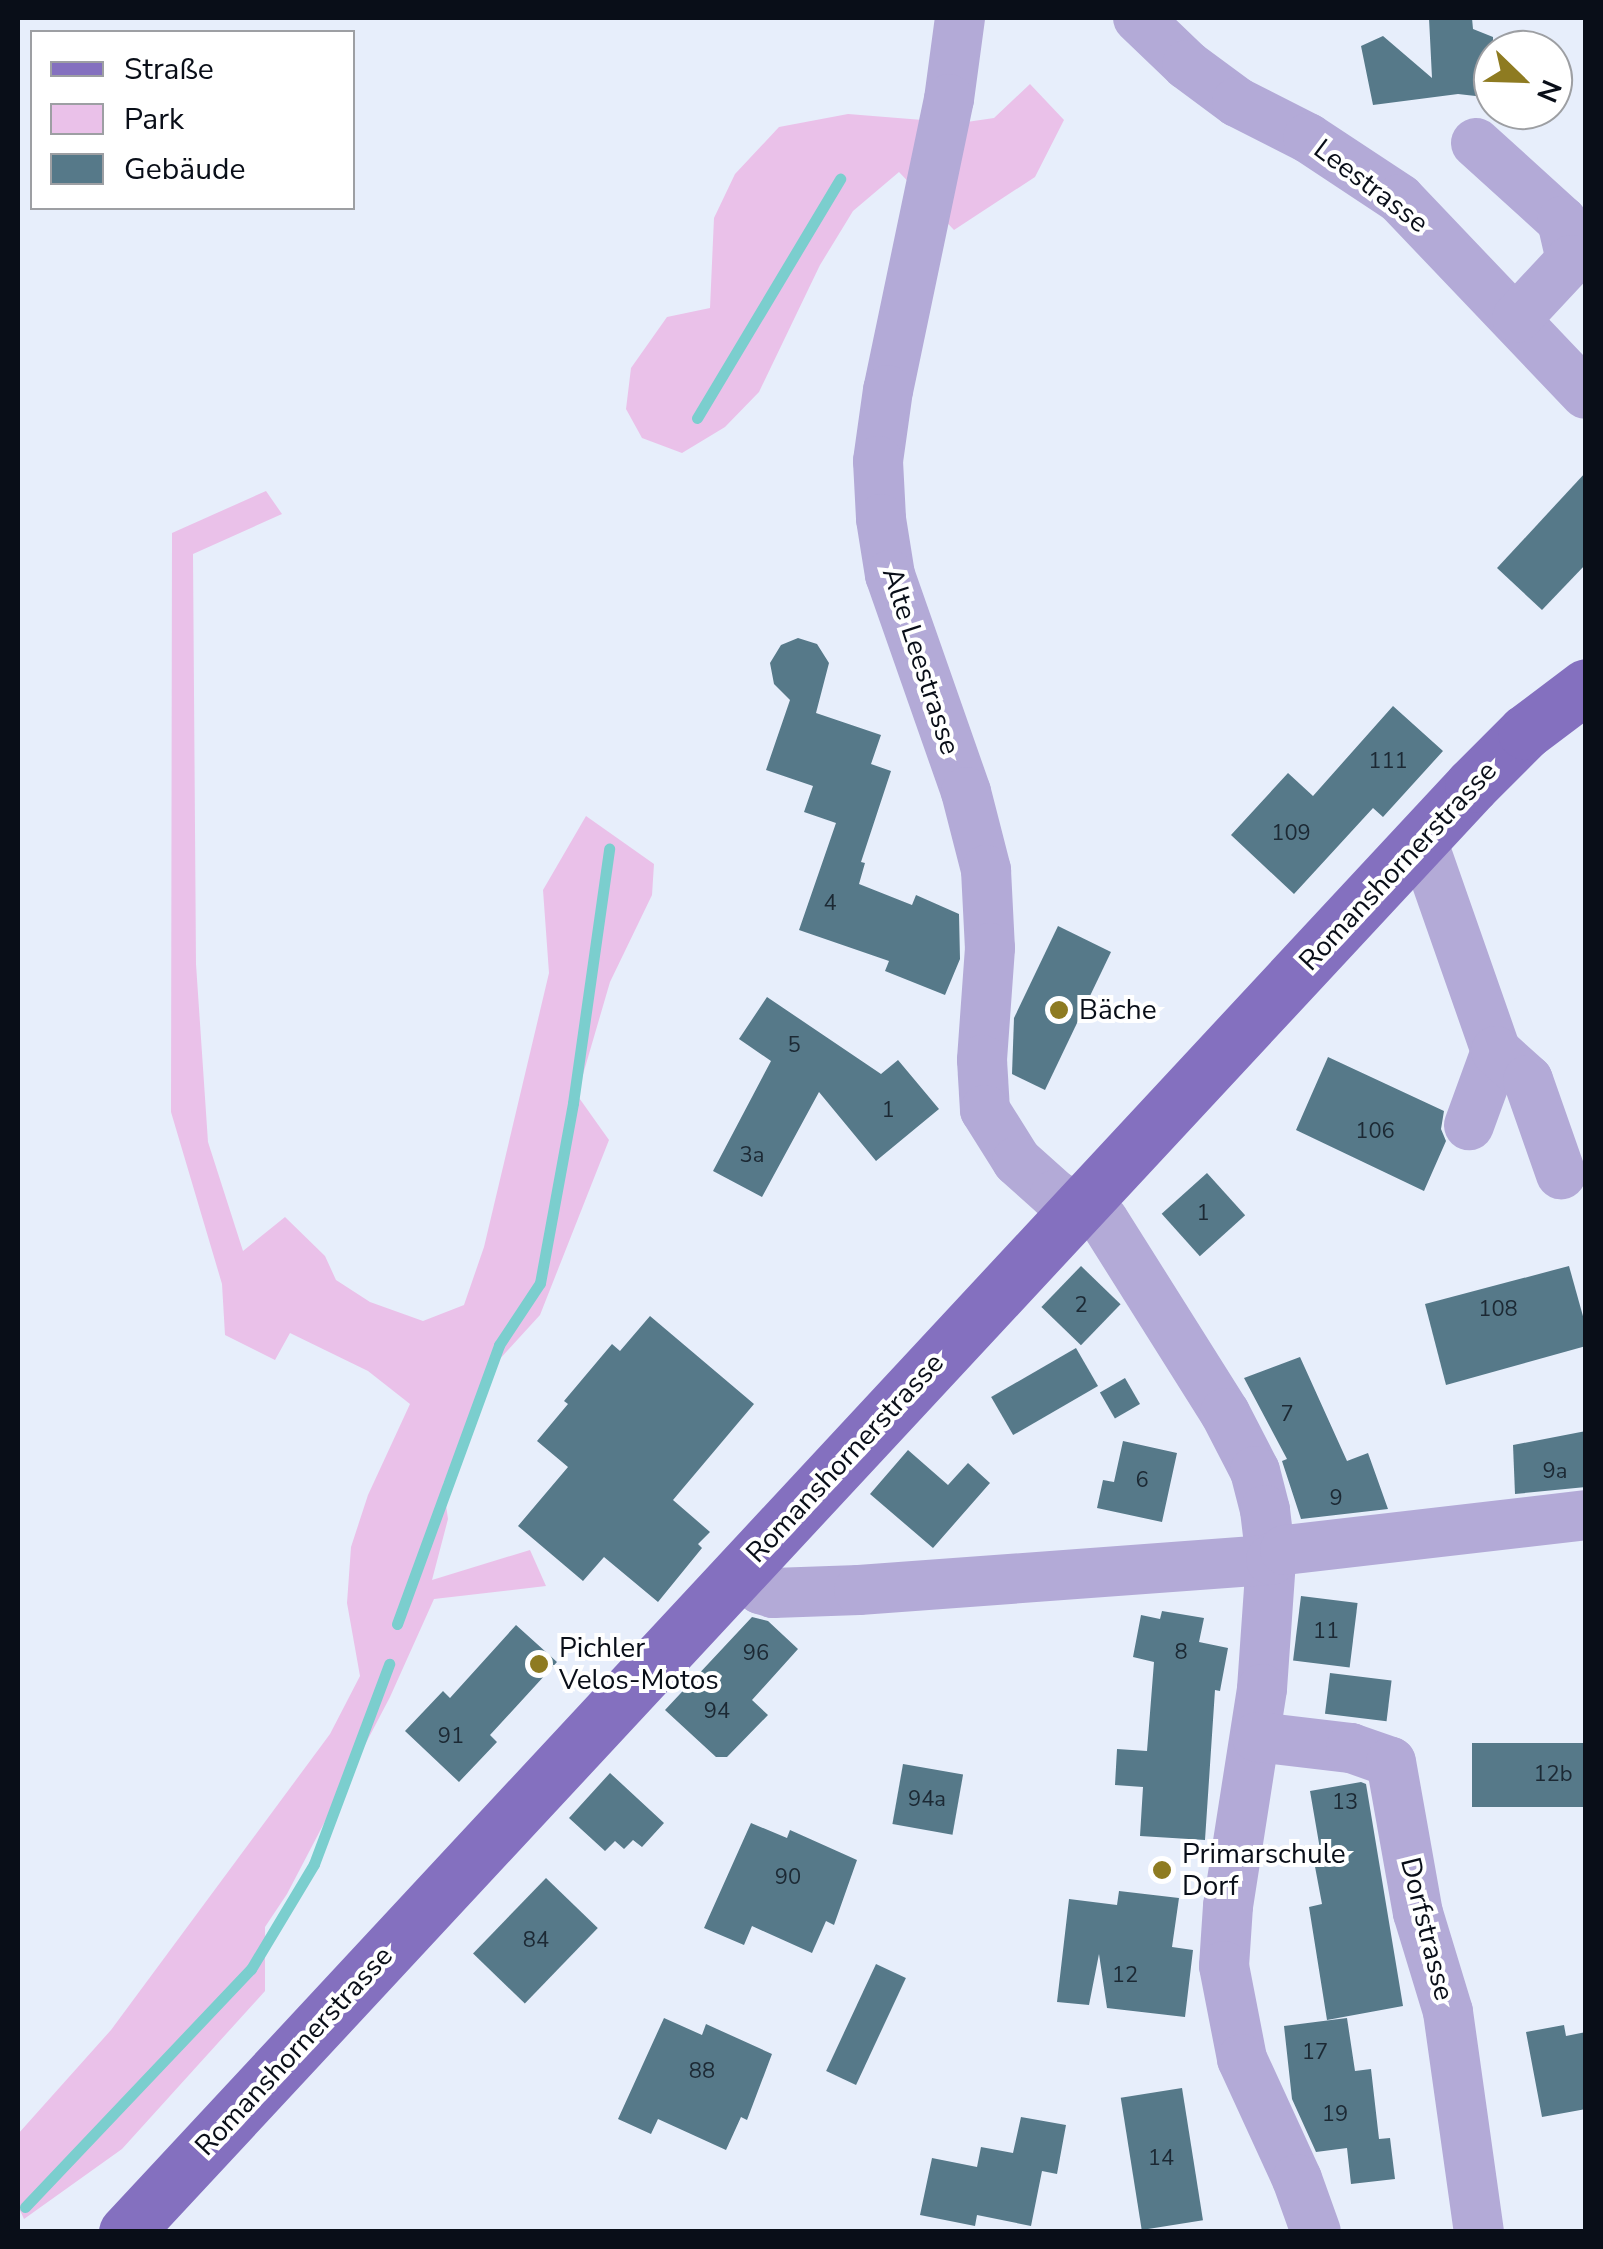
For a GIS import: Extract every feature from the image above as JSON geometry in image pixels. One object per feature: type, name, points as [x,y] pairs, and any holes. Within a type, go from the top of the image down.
[{"type":"main road","name":"Romanshornerstrasse","points":[[126,2232],[1079,1205],[1525,732],[1581,682]]},
{"type":"street","name":"Alte Leestrasse","points":[[960,18],[949,100],[888,390],[878,461],[881,518],[890,574],[966,792],[986,870],[990,948],[982,1060],[984,1110],[1017,1161],[1055,1195],[1079,1205]]},
{"type":"street","name":"Leestrasse","points":[[1138,18],[1187,64],[1237,102],[1308,138],[1400,199],[1584,389]]},
{"type":"street","points":[[1476,143],[1562,221],[1581,257],[1518,318]]},
{"type":"street","points":[[1422,840],[1496,1051],[1528,1080],[1562,1174]]},
{"type":"street","points":[[1469,1125],[1496,1051]]},
{"type":"street","points":[[1079,1205],[1104,1221],[1225,1413],[1255,1471],[1270,1560],[1257,1737],[1228,1906],[1224,1966],[1242,2059],[1298,2179],[1316,2232]]},
{"type":"street","points":[[740,1570],[760,1589],[773,1593],[1270,1560],[1286,1550],[1586,1515]]},
{"type":"street","name":"Dorfstrasse","points":[[1257,1737],[1352,1748],[1391,1762],[1418,1913],[1448,2012],[1479,2232]]},
{"type":"green space","points":[[1030,84],[1064,120],[1035,177],[954,230],[899,172],[853,211],[820,265],[759,392],[725,427],[682,453],[642,438],[626,409],[631,368],[667,317],[710,308],[714,218],[735,174],[779,127],[848,114],[960,123],[994,118]]},
{"type":"green space","points":[[266,491],[282,514],[193,554],[196,964],[208,1142],[243,1251],[285,1217],[325,1256],[336,1280],[370,1302],[423,1321],[464,1305],[484,1247],[549,973],[543,890],[586,816],[654,864],[652,895],[610,982],[577,1095],[609,1140],[540,1315],[498,1361],[443,1484],[448,1519],[432,1580],[530,1550],[546,1586],[434,1599],[390,1697],[287,1894],[265,1927],[265,1991],[122,2149],[24,2219],[18,2206],[18,2134],[111,2030],[330,1734],[360,1676],[347,1603],[351,1547],[368,1495],[410,1404],[368,1371],[290,1333],[275,1360],[225,1335],[222,1284],[171,1112],[172,533]]},
{"type":"building","points":[[1429,18],[1472,18],[1476,30],[1473,96],[1458,94],[1373,105],[1361,46],[1383,36],[1432,78]]},
{"type":"building","points":[[1586,472],[1586,564],[1542,610],[1497,568]]},
{"type":"building","points":[[798,638],[817,644],[829,663],[816,713],[881,735],[871,764],[891,771],[861,862],[865,863],[859,884],[912,905],[916,895],[959,914],[960,959],[945,995],[885,971],[889,961],[799,930],[836,823],[804,812],[813,786],[766,770],[790,700],[774,684],[770,663],[781,645]]},
{"type":"building","points":[[1393,706],[1443,751],[1383,817],[1373,808],[1294,894],[1231,835],[1288,773],[1313,796]]},
{"type":"building","points":[[1058,926],[1111,952],[1045,1090],[1012,1074],[1014,1018]]},
{"type":"building","points":[[767,997],[881,1074],[898,1060],[939,1109],[876,1161],[819,1092],[762,1197],[713,1171],[771,1061],[739,1039]]},
{"type":"building","points":[[1328,1057],[1444,1111],[1441,1129],[1446,1141],[1424,1191],[1296,1130]]},
{"type":"building","points":[[1207,1173],[1245,1215],[1200,1256],[1162,1214]]},
{"type":"building","points":[[1081,1266],[1121,1304],[1081,1345],[1041,1307]]},
{"type":"building","points":[[1569,1266],[1586,1327],[1586,1346],[1446,1385],[1425,1304]]},
{"type":"building","points":[[650,1316],[754,1404],[673,1500],[710,1532],[698,1544],[702,1548],[658,1602],[604,1557],[583,1581],[518,1526],[568,1467],[537,1441],[568,1404],[564,1401],[612,1344],[620,1351]]},
{"type":"building","points":[[1076,1348],[1098,1386],[1013,1435],[991,1397]]},
{"type":"building","points":[[1300,1357],[1347,1461],[1368,1453],[1388,1509],[1301,1519],[1282,1461],[1287,1459],[1244,1378]]},
{"type":"building","points":[[1125,1378],[1140,1404],[1115,1418],[1100,1392]]},
{"type":"building","points":[[1586,1431],[1586,1487],[1515,1494],[1513,1445]]},
{"type":"building","points":[[1123,1441],[1177,1453],[1162,1522],[1097,1508],[1103,1480],[1114,1482]]},
{"type":"building","points":[[908,1450],[948,1485],[968,1463],[990,1483],[933,1548],[870,1494]]},
{"type":"building","points":[[1301,1596],[1358,1603],[1350,1667],[1293,1661]]},
{"type":"building","points":[[1162,1611],[1204,1618],[1199,1642],[1228,1648],[1220,1691],[1215,1690],[1205,1840],[1140,1836],[1143,1787],[1115,1785],[1117,1749],[1147,1751],[1154,1662],[1133,1657],[1141,1615],[1160,1619]]},
{"type":"building","points":[[752,1617],[768,1621],[798,1649],[752,1700],[768,1715],[727,1757],[716,1757],[665,1710]]},
{"type":"building","points":[[516,1625],[557,1662],[490,1735],[497,1742],[459,1782],[405,1731],[443,1691],[450,1698]]},
{"type":"building","points":[[1330,1673],[1392,1681],[1387,1721],[1325,1714]]},
{"type":"building","points":[[1472,1743],[1586,1743],[1586,1807],[1472,1807]]},
{"type":"building","points":[[903,1764],[963,1775],[952,1835],[892,1824]]},
{"type":"building","points":[[610,1773],[664,1823],[642,1847],[633,1840],[624,1849],[615,1841],[605,1851],[569,1818]]},
{"type":"building","points":[[1366,1784],[1403,2006],[1327,2020],[1309,1907],[1322,1904],[1313,1856],[1321,1855],[1310,1791]]},
{"type":"building","points":[[751,1823],[787,1838],[790,1830],[857,1860],[834,1925],[826,1921],[812,1953],[752,1926],[744,1945],[704,1928]]},
{"type":"building","points":[[546,1878],[598,1928],[525,2004],[473,1954]]},
{"type":"building","points":[[1119,1891],[1179,1898],[1172,1947],[1193,1950],[1185,2017],[1107,2008],[1099,1954],[1089,2005],[1057,2002],[1069,1899],[1117,1905]]},
{"type":"building","points":[[876,1964],[906,1978],[856,2085],[826,2071]]},
{"type":"building","points":[[664,2018],[702,2035],[706,2024],[772,2054],[747,2120],[741,2117],[726,2150],[658,2119],[651,2134],[618,2119]]},
{"type":"building","points":[[1347,2018],[1355,2071],[1371,2069],[1379,2139],[1390,2138],[1395,2179],[1351,2184],[1347,2148],[1316,2152],[1292,2099],[1284,2026]]},
{"type":"building","points":[[1564,2025],[1566,2036],[1586,2032],[1586,2109],[1542,2117],[1526,2032]]},
{"type":"building","points":[[1182,2088],[1203,2220],[1142,2230],[1121,2098]]},
{"type":"building","points":[[1021,2117],[1066,2125],[1057,2174],[1042,2171],[1031,2226],[977,2215],[975,2226],[920,2215],[932,2158],[977,2167],[981,2147],[1013,2153]]},
{"type":"waterway","points":[[697,418],[840,179]]},
{"type":"waterway","points":[[397,1624],[499,1345],[540,1283],[573,1103],[609,849]]},
{"type":"waterway","points":[[25,2207],[251,1969],[314,1864],[389,1664]]},
{"type":"place","name":"Bäche","points":[[1059,1010]]},
{"type":"place","name":"Pichler Velos-Motos","points":[[539,1664]]},
{"type":"place","name":"Primarschule Dorf","points":[[1162,1870]]}]
